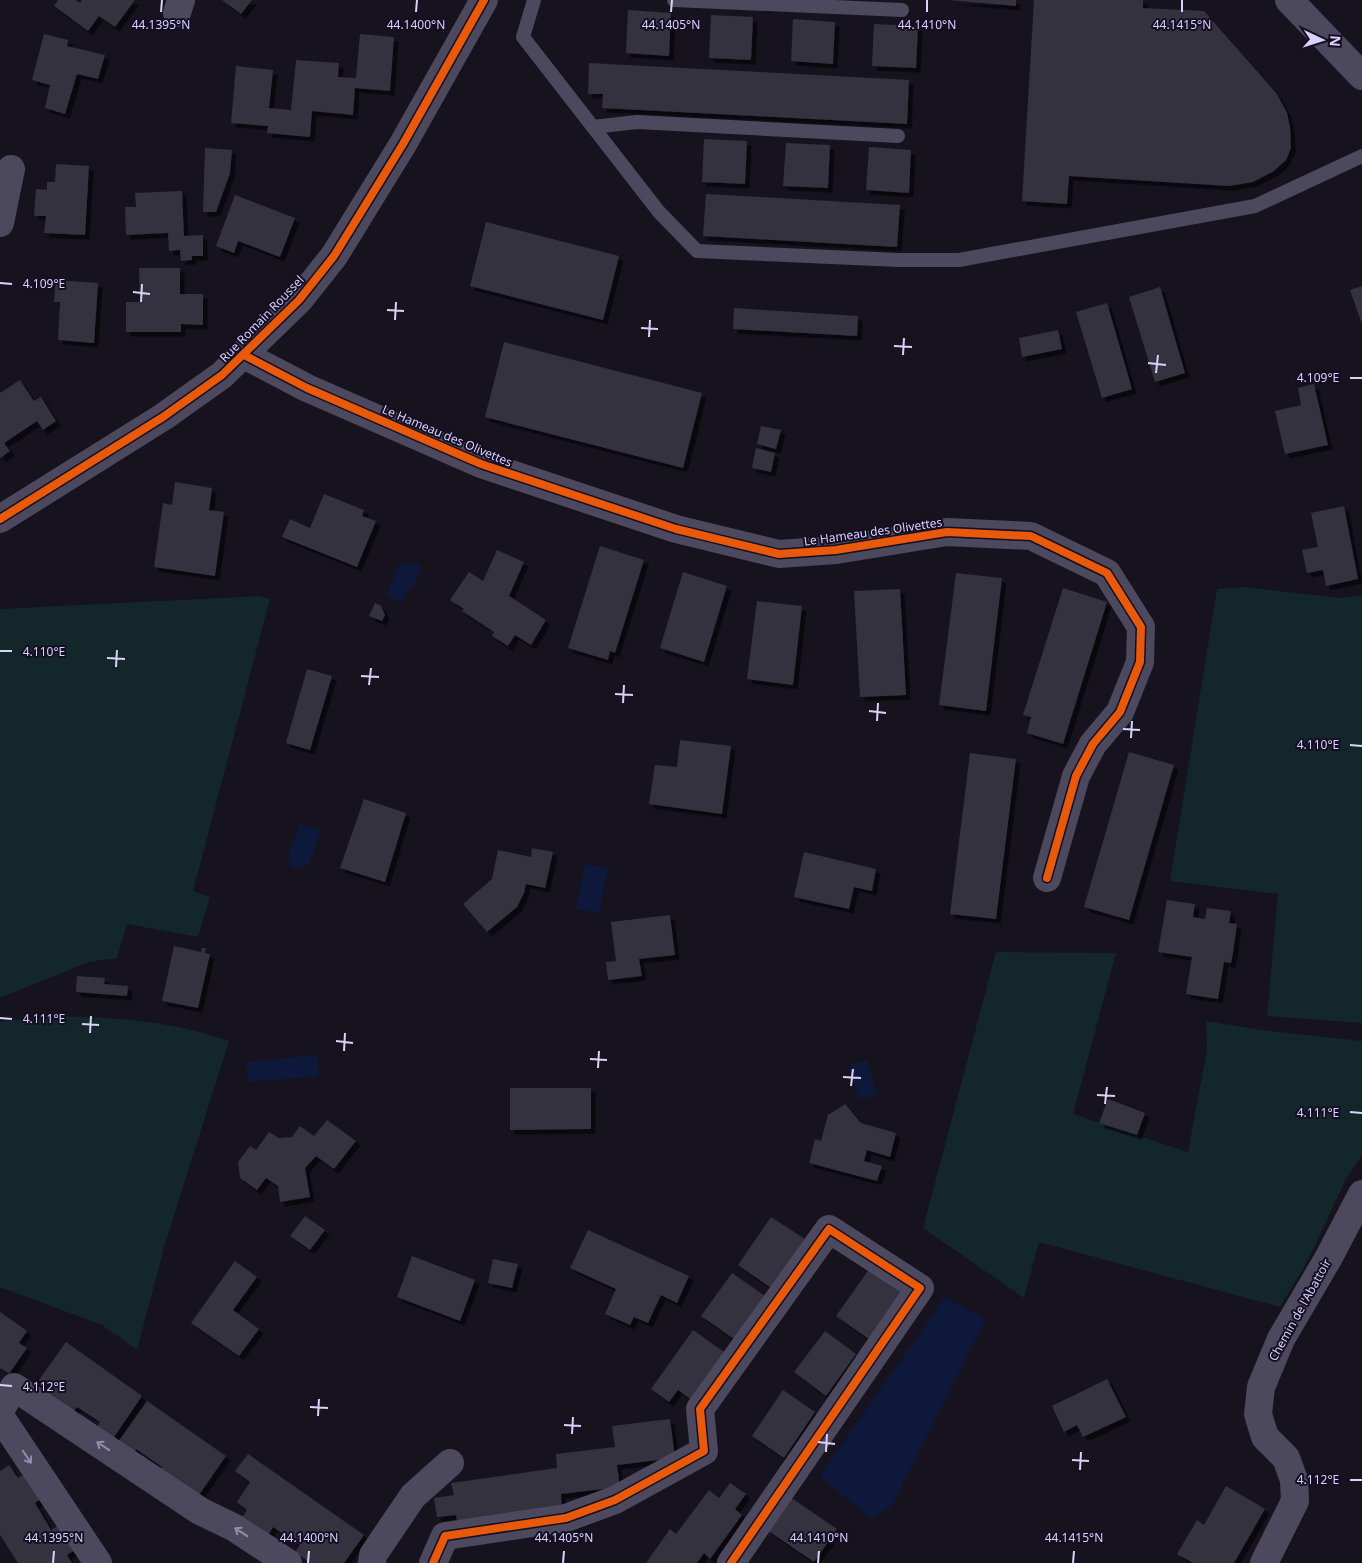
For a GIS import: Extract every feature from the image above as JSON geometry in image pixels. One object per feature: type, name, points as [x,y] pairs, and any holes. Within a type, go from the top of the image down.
[{"type":"street","name":"Rue Romain Roussel","points":[[0,519],[163,417],[222,376],[299,300],[334,256],[403,144],[484,0]]},
{"type":"street","points":[[1289,0],[1362,76]]},
{"type":"street","points":[[0,223],[11,169]]},
{"type":"street","name":"Le Hameau des Olivettes","points":[[244,355],[306,388],[481,464],[676,529],[780,554],[836,550],[947,532],[1031,536],[1107,573],[1141,627],[1140,662],[1120,712],[1093,744],[1076,776],[1047,878]]},
{"type":"street","name":"Chemin de l'Abattoir","points":[[1264,1563],[1295,1501],[1294,1480],[1286,1458],[1265,1437],[1258,1414],[1261,1388],[1281,1339],[1329,1257],[1362,1194]]},
{"type":"street","points":[[434,1563],[445,1536],[566,1518],[615,1500],[704,1451],[700,1408],[829,1229],[920,1288],[731,1563]]},
{"type":"street","points":[[0,1411],[14,1387],[200,1511],[235,1528],[283,1562]]},
{"type":"street","points":[[0,1416],[98,1563]]},
{"type":"street","points":[[372,1563],[373,1555],[413,1496],[450,1463]]},
{"type":"lane","points":[[534,0],[523,37],[659,212],[697,251],[898,260],[959,260],[1255,206],[1362,156]]},
{"type":"lane","points":[[674,0],[902,10]]},
{"type":"lane","points":[[593,127],[637,122],[898,136]]},
{"type":"green space","points":[[1245,587],[1340,598],[1362,595],[1362,1023],[1267,1016],[1278,894],[1170,881],[1217,589]]},
{"type":"green space","points":[[259,596],[270,599],[193,891],[210,897],[198,937],[127,924],[117,958],[89,962],[0,998],[0,609]]},
{"type":"green space","points":[[996,952],[1116,953],[1073,1114],[1188,1152],[1207,1049],[1206,1021],[1262,1030],[1362,1041],[1362,1155],[1346,1179],[1308,1260],[1280,1307],[1039,1242],[1024,1298],[923,1228]]},
{"type":"green space","points":[[55,1016],[164,1024],[229,1041],[165,1244],[137,1350],[102,1325],[0,1287],[0,1022]]},
{"type":"water","points":[[400,562],[406,565],[413,563],[422,566],[413,587],[407,590],[402,603],[386,596]]},
{"type":"water","points":[[300,823],[321,831],[309,865],[306,864],[299,869],[291,866],[290,859],[287,858]]},
{"type":"water","points":[[585,864],[608,868],[599,913],[576,909]]},
{"type":"water","points":[[317,1055],[319,1076],[248,1082],[246,1062]]},
{"type":"water","points":[[867,1060],[877,1095],[859,1100],[849,1065]]},
{"type":"water","points":[[945,1297],[986,1319],[892,1505],[871,1519],[820,1476]]},
{"type":"building","points":[[58,0],[76,0],[80,3],[82,0],[135,0],[115,27],[99,16],[88,31],[54,6]]},
{"type":"building","points":[[222,0],[252,0],[241,14]]},
{"type":"building","points":[[948,0],[1016,0],[1016,6]]},
{"type":"building","points":[[1034,0],[1143,0],[1143,8],[1204,11],[1277,94],[1287,113],[1290,127],[1291,148],[1286,160],[1274,171],[1253,182],[1229,186],[1069,176],[1067,204],[1022,201]]},
{"type":"building","points":[[628,10],[671,13],[669,56],[626,53]]},
{"type":"building","points":[[711,15],[753,17],[751,60],[709,58]]},
{"type":"building","points":[[793,19],[835,22],[833,64],[791,61]]},
{"type":"building","points":[[874,24],[918,26],[916,68],[872,66]]},
{"type":"building","points":[[44,34],[68,40],[67,46],[105,55],[98,79],[77,74],[65,114],[45,108],[50,85],[32,80]]},
{"type":"building","points":[[360,34],[394,37],[390,91],[355,88],[353,115],[312,111],[310,137],[267,133],[268,126],[231,123],[236,66],[273,70],[269,108],[291,110],[296,60],[339,63],[338,77],[356,78]]},
{"type":"building","points":[[589,63],[909,80],[907,124],[602,108],[603,94],[588,94]]},
{"type":"building","points":[[704,139],[747,141],[745,184],[702,182]]},
{"type":"building","points":[[786,143],[830,145],[828,188],[783,186]]},
{"type":"building","points":[[869,147],[911,150],[909,193],[866,190]]},
{"type":"building","points":[[205,148],[232,150],[230,173],[216,212],[203,212]]},
{"type":"building","points":[[56,164],[89,166],[85,235],[44,233],[46,216],[34,216],[36,189],[47,190],[47,182],[55,182]]},
{"type":"building","points":[[182,191],[184,236],[203,235],[203,256],[192,256],[192,260],[181,261],[180,250],[169,251],[168,233],[126,235],[125,207],[136,207],[135,193]]},
{"type":"building","points":[[706,194],[900,205],[897,247],[703,236]]},
{"type":"building","points":[[235,195],[295,218],[280,257],[238,241],[234,253],[216,246]]},
{"type":"building","points":[[486,222],[619,256],[603,320],[470,286]]},
{"type":"building","points":[[139,268],[180,268],[180,294],[203,294],[203,325],[181,324],[181,332],[126,332],[126,302],[140,302]]},
{"type":"building","points":[[56,280],[98,283],[94,343],[58,340],[60,302],[54,302]]},
{"type":"building","points":[[1362,286],[1362,324],[1350,290]]},
{"type":"building","points":[[1160,287],[1185,373],[1155,382],[1129,297]]},
{"type":"building","points":[[1107,303],[1132,389],[1102,398],[1076,312]]},
{"type":"building","points":[[734,308],[858,316],[857,336],[733,329]]},
{"type":"building","points":[[1058,330],[1062,349],[1022,357],[1019,338]]},
{"type":"building","points":[[504,342],[702,393],[683,468],[485,417]]},
{"type":"building","points":[[20,380],[34,401],[41,397],[56,421],[43,430],[37,421],[4,443],[10,451],[0,458],[0,393]]},
{"type":"building","points":[[1314,384],[1328,445],[1285,454],[1275,411],[1301,405],[1298,388]]},
{"type":"building","points":[[761,426],[781,430],[776,449],[757,444]]},
{"type":"building","points":[[756,448],[775,453],[771,472],[752,468]]},
{"type":"building","points":[[175,482],[212,488],[209,510],[224,512],[215,576],[154,567],[163,503],[172,505]]},
{"type":"building","points":[[324,494],[364,510],[362,516],[376,521],[357,567],[282,537],[290,519],[310,528]]},
{"type":"building","points":[[1344,506],[1358,579],[1326,586],[1323,570],[1307,573],[1302,550],[1318,547],[1311,513]]},
{"type":"building","points":[[600,546],[644,560],[615,653],[610,651],[608,660],[568,648]]},
{"type":"building","points":[[497,550],[524,562],[509,596],[546,620],[531,645],[515,635],[508,646],[492,636],[494,632],[462,611],[464,609],[450,600],[469,572],[483,581]]},
{"type":"building","points":[[683,572],[727,586],[704,662],[660,648]]},
{"type":"building","points":[[956,573],[1002,578],[986,711],[939,705]]},
{"type":"building","points":[[1063,588],[1107,602],[1063,744],[1027,733],[1031,717],[1023,715]]},
{"type":"building","points":[[900,589],[906,695],[860,697],[854,591]]},
{"type":"building","points":[[757,601],[802,606],[793,685],[747,679]]},
{"type":"building","points":[[375,603],[381,606],[385,615],[382,621],[369,616]]},
{"type":"building","points":[[307,669],[332,676],[310,750],[286,743]]},
{"type":"building","points":[[680,740],[731,746],[722,814],[649,804],[655,765],[677,767]]},
{"type":"building","points":[[1129,752],[1174,765],[1129,920],[1084,907]]},
{"type":"building","points":[[970,753],[1016,759],[996,919],[950,914]]},
{"type":"building","points":[[364,799],[406,813],[385,882],[340,868]]},
{"type":"building","points":[[532,848],[553,852],[545,888],[526,884],[517,907],[487,932],[463,904],[492,879],[498,850],[531,857]]},
{"type":"building","points":[[804,852],[876,869],[872,891],[854,887],[849,909],[794,897]]},
{"type":"building","points":[[1167,900],[1195,904],[1193,917],[1205,919],[1207,908],[1231,911],[1229,923],[1237,924],[1233,953],[1231,963],[1224,962],[1218,999],[1186,994],[1192,957],[1158,952]]},
{"type":"building","points":[[670,915],[675,955],[639,959],[642,976],[608,980],[606,962],[616,961],[611,922]]},
{"type":"building","points":[[174,946],[201,952],[202,948],[206,948],[205,953],[210,954],[198,1008],[162,1001]]},
{"type":"building","points":[[77,976],[105,978],[104,984],[128,986],[127,996],[76,992]]},
{"type":"building","points":[[510,1088],[591,1088],[591,1129],[510,1130]]},
{"type":"building","points":[[1108,1099],[1145,1113],[1137,1135],[1099,1123]]},
{"type":"building","points":[[845,1104],[861,1123],[896,1133],[890,1157],[867,1150],[864,1161],[882,1166],[877,1181],[809,1163],[815,1139],[821,1141],[828,1115]]},
{"type":"building","points":[[327,1120],[356,1141],[334,1169],[316,1156],[305,1168],[310,1197],[280,1202],[278,1186],[266,1178],[257,1190],[240,1178],[238,1162],[250,1146],[256,1150],[269,1132],[279,1138],[292,1137],[300,1126],[314,1136]]},
{"type":"building","points":[[305,1216],[325,1230],[310,1250],[290,1236]]},
{"type":"building","points":[[771,1217],[805,1239],[771,1288],[738,1265]]},
{"type":"building","points":[[588,1230],[689,1276],[677,1303],[661,1295],[648,1323],[634,1317],[630,1325],[605,1314],[616,1289],[570,1268]]},
{"type":"building","points":[[412,1256],[475,1280],[460,1321],[397,1297]]},
{"type":"building","points":[[493,1259],[518,1264],[512,1288],[488,1283]]},
{"type":"building","points":[[235,1261],[257,1277],[233,1310],[259,1329],[239,1356],[191,1323]]},
{"type":"building","points":[[870,1268],[903,1291],[869,1339],[836,1316]]},
{"type":"building","points":[[732,1273],[765,1296],[734,1339],[701,1316]]},
{"type":"building","points":[[0,1312],[27,1331],[19,1343],[27,1348],[9,1374],[1,1368],[0,1370]]},
{"type":"building","points":[[693,1330],[727,1354],[693,1401],[678,1390],[669,1402],[651,1389]]},
{"type":"building","points":[[825,1331],[856,1354],[826,1396],[794,1372]]},
{"type":"building","points":[[66,1342],[142,1396],[112,1440],[95,1429],[100,1422],[77,1407],[72,1413],[47,1395],[51,1389],[39,1380]]},
{"type":"building","points":[[1107,1379],[1126,1417],[1083,1437],[1077,1425],[1064,1432],[1052,1406]]},
{"type":"building","points":[[783,1390],[815,1412],[784,1458],[752,1436]]},
{"type":"building","points":[[147,1401],[226,1456],[199,1495],[157,1474],[162,1467],[136,1449],[132,1456],[116,1445]]},
{"type":"building","points":[[670,1419],[675,1458],[617,1465],[620,1487],[561,1494],[562,1508],[457,1522],[456,1515],[437,1517],[434,1498],[454,1495],[451,1483],[557,1468],[556,1454],[615,1447],[612,1426]]},
{"type":"building","points":[[248,1454],[364,1535],[344,1563],[310,1563],[295,1552],[300,1545],[273,1527],[269,1534],[243,1516],[247,1510],[237,1502],[250,1482],[235,1471]]},
{"type":"building","points":[[9,1465],[18,1478],[26,1473],[42,1498],[35,1503],[51,1530],[59,1525],[75,1550],[67,1555],[72,1563],[18,1563],[0,1535],[0,1471]]},
{"type":"building","points":[[730,1483],[746,1494],[735,1509],[742,1515],[710,1559],[704,1553],[697,1563],[646,1563],[670,1529],[676,1534],[709,1490],[719,1498]]},
{"type":"building","points":[[1226,1486],[1265,1509],[1234,1563],[1193,1563],[1177,1554],[1197,1520],[1204,1525]]},
{"type":"building","points":[[790,1497],[837,1529],[814,1562],[767,1530]]},
{"type":"cycle path","points":[[0,519],[163,417],[222,375],[299,300],[334,256],[403,144],[484,0]]},
{"type":"cycle path","points":[[244,355],[307,388],[481,464],[676,529],[779,554],[836,550],[947,532],[1031,536],[1107,573],[1141,627],[1140,662],[1120,712],[1093,744],[1076,776],[1047,878]]},
{"type":"cycle path","points":[[433,1563],[445,1536],[566,1518],[615,1500],[704,1451],[700,1409],[829,1229],[920,1288],[731,1563]]}]
